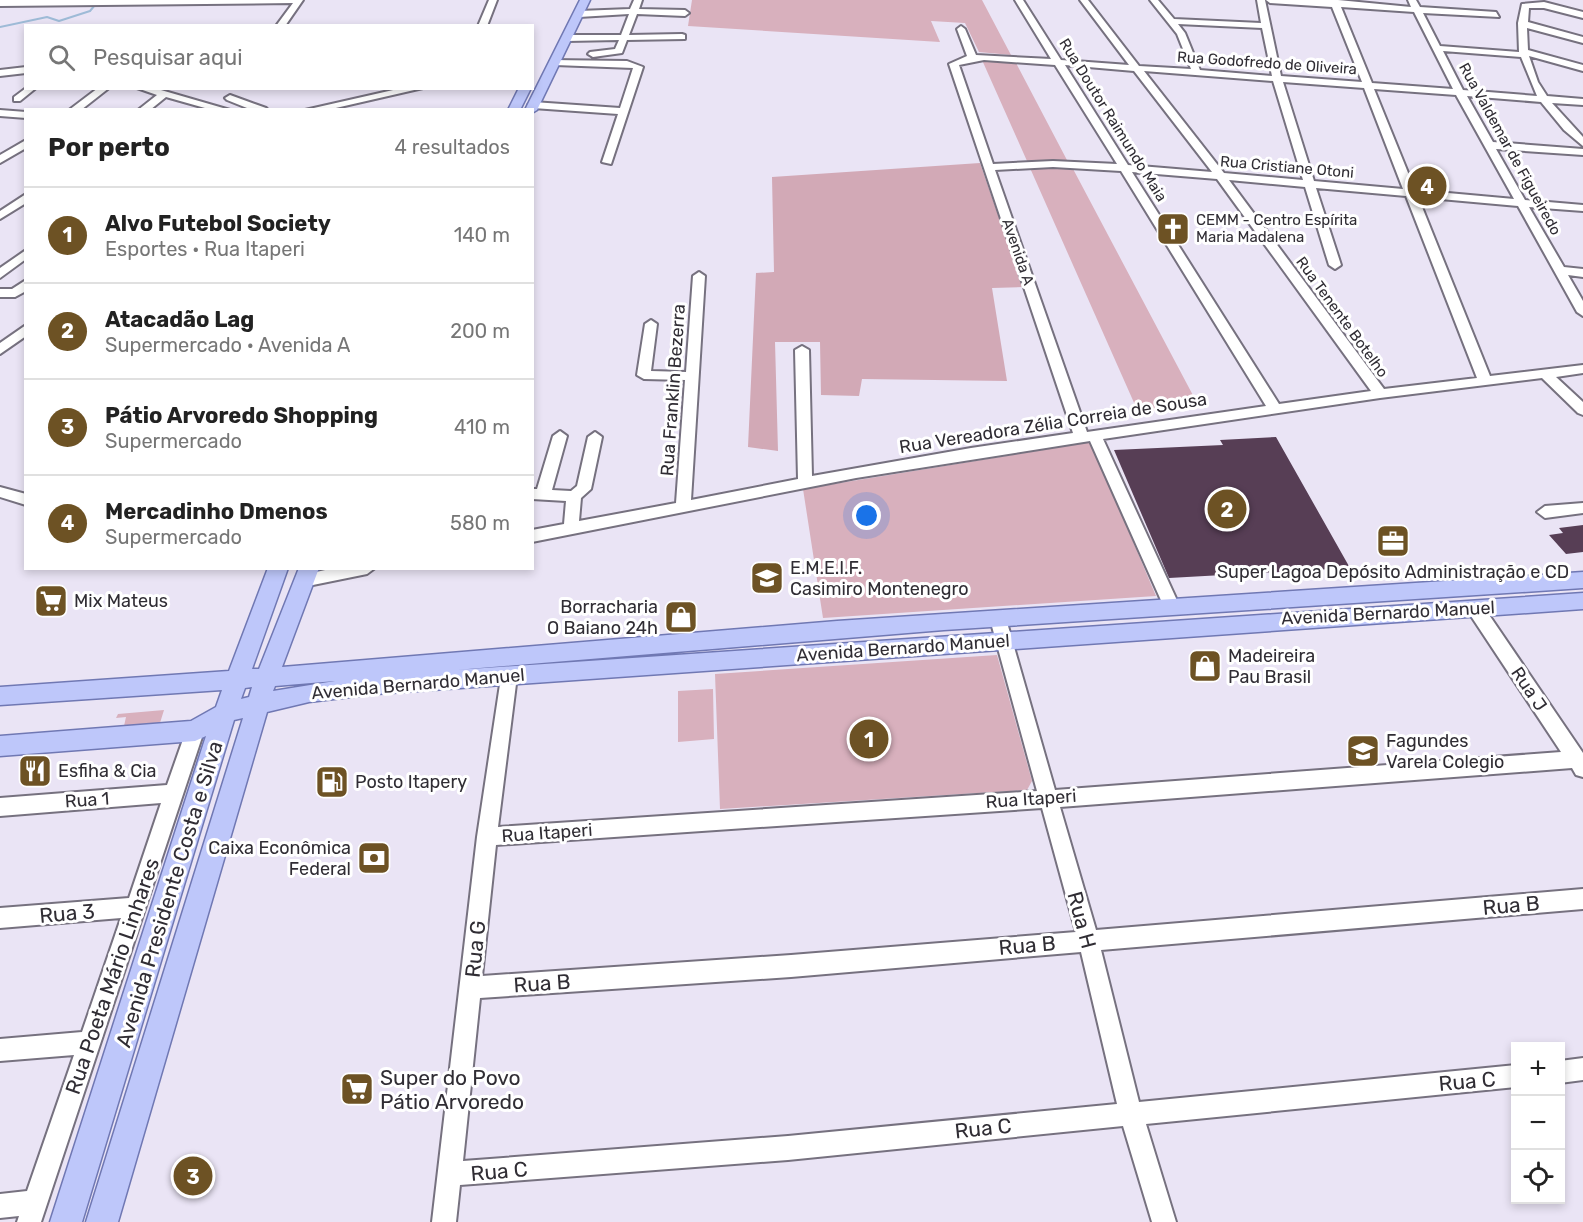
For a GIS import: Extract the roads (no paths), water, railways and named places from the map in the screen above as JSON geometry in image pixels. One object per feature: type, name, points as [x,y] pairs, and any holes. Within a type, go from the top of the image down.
[{"type":"main road","points":[[532,108],[560,62],[562,36],[582,31],[585,0]]},
{"type":"main road","points":[[515,108],[524,90]]},
{"type":"main road","name":"Avenida Presidente Costa e Silva","points":[[66,1222],[225,713],[276,570]]},
{"type":"main road","name":"Avenida Presidente Costa e Silva","points":[[102,1222],[262,692],[306,575]]},
{"type":"main road","name":"Avenida Bernardo Manuel","points":[[195,731],[262,692],[370,667],[998,619],[1583,580]]},
{"type":"main road","name":"Avenida Bernardo Manuel","points":[[0,696],[238,681],[262,692],[309,693],[376,685],[1004,642],[1216,624],[1583,601]]},
{"type":"main road","points":[[0,746],[195,731]]},
{"type":"street","points":[[0,3],[298,0]]},
{"type":"street","points":[[281,24],[298,0]]},
{"type":"street","points":[[483,24],[493,0]]},
{"type":"street","points":[[560,62],[582,31],[598,0]]},
{"type":"street","points":[[582,31],[617,52],[638,0]]},
{"type":"street","name":"Rua Doutor Raimundo Maia","points":[[1018,0],[1059,62],[1275,410]]},
{"type":"street","name":"Rua Tenente Botelho","points":[[1084,0],[1220,176],[1380,394]]},
{"type":"street","points":[[1154,0],[1172,21],[1185,42],[1197,74]]},
{"type":"street","points":[[1261,0],[1277,79],[1335,266]]},
{"type":"street","points":[[1270,0],[1414,5],[1496,15]]},
{"type":"street","points":[[1335,3],[1485,381]]},
{"type":"street","name":"Rua Valdemar de Figueiredo","points":[[1414,5],[1460,93],[1583,312]]},
{"type":"street","points":[[1583,15],[1544,5],[1525,6],[1522,23],[1523,53],[1529,75],[1542,98],[1583,143]]},
{"type":"street","points":[[562,36],[633,12],[685,13]]},
{"type":"street","points":[[1172,21],[1265,26]]},
{"type":"street","points":[[1522,23],[1583,40]]},
{"type":"street","points":[[961,29],[972,57]]},
{"type":"street","points":[[582,31],[682,37]]},
{"type":"street","points":[[1437,48],[1523,53],[1583,68]]},
{"type":"street","name":"Rua Godofredo de Oliveira","points":[[972,57],[1583,102]]},
{"type":"street","name":"Avenida A","points":[[972,57],[954,64],[989,167],[1088,435],[1172,607]]},
{"type":"street","points":[[560,62],[634,64],[638,67],[607,162]]},
{"type":"street","points":[[0,73],[24,70]]},
{"type":"street","points":[[17,99],[29,90]]},
{"type":"street","points":[[77,108],[102,90]]},
{"type":"street","points":[[149,90],[216,108],[230,98],[235,90]]},
{"type":"street","points":[[320,108],[409,90]]},
{"type":"street","points":[[146,108],[164,94]]},
{"type":"street","points":[[230,98],[258,108]]},
{"type":"street","points":[[180,108],[189,101]]},
{"type":"street","points":[[534,108],[623,114]]},
{"type":"street","points":[[2,114],[24,116]]},
{"type":"street","points":[[1566,126],[1583,131]]},
{"type":"street","points":[[0,160],[24,144]]},
{"type":"street","points":[[1489,145],[1583,152]]},
{"type":"street","name":"Rua Cristiane Otoni","points":[[989,167],[1053,164],[1125,168],[1583,208]]},
{"type":"street","points":[[0,200],[23,201]]},
{"type":"street","points":[[0,216],[23,201]]},
{"type":"street","points":[[0,274],[24,255]]},
{"type":"street","points":[[1560,270],[1583,273]]},
{"type":"street","name":"Rua Franklin Bezerra","points":[[683,506],[699,276]]},
{"type":"street","points":[[0,293],[15,293],[24,286]]},
{"type":"street","points":[[651,324],[644,375],[692,376]]},
{"type":"street","points":[[0,334],[21,333]]},
{"type":"street","points":[[0,350],[21,333]]},
{"type":"street","points":[[802,350],[805,483]]},
{"type":"street","name":"Rua Vereadora Zélia Correia de Sousa","points":[[534,536],[805,483],[1088,435],[1380,394],[1583,369]]},
{"type":"street","points":[[1546,375],[1583,410]]},
{"type":"street","points":[[560,436],[538,494],[574,496],[584,489],[595,437]]},
{"type":"street","points":[[0,492],[24,499]]},
{"type":"street","points":[[571,529],[574,496]]},
{"type":"street","points":[[1545,512],[1583,508]]},
{"type":"street","points":[[306,575],[350,570]]},
{"type":"street","name":"Rua J","points":[[1475,608],[1579,764]]},
{"type":"street","name":"Rua H","points":[[998,619],[1088,939],[1131,1114],[1164,1222]]},
{"type":"street","name":"Rua G","points":[[444,1222],[487,837],[508,676]]},
{"type":"street","name":"Rua Poeta Mário Linhares","points":[[32,1212],[195,731]]},
{"type":"street","name":"Rua Itaperi","points":[[487,837],[1048,797],[1579,764]]},
{"type":"street","name":"Rua 1","points":[[0,807],[174,794]]},
{"type":"street","name":"Rua B","points":[[470,988],[791,966],[1088,939],[1583,899]]},
{"type":"street","name":"Rua 3","points":[[0,918],[135,907]]},
{"type":"street","points":[[0,1050],[90,1041]]},
{"type":"street","points":[[1565,1071],[1583,1069]]},
{"type":"street","name":"Rua C","points":[[450,1174],[800,1146],[1511,1076]]},
{"type":"street","points":[[0,1206],[32,1212]]},
{"type":"waterway","points":[[0,27],[47,17],[59,21],[90,11],[95,5]]},
{"type":"place","name":"Mercadinho Dmenos","points":[[1427,186]]},
{"type":"place","name":"CEMM - Centro Espírita Maria Madalena","points":[[1173,229]]},
{"type":"place","name":"Atacadão Lag","points":[[1227,509]]},
{"type":"place","name":"Super Lagoa Depósito Administração e CD","points":[[1393,541]]},
{"type":"place","name":"E.M.E.I.F. Casimiro Montenegro","points":[[767,578]]},
{"type":"place","name":"Mix Mateus","points":[[51,601]]},
{"type":"place","name":"Borracharia O Baiano 24h","points":[[681,617]]},
{"type":"place","name":"Madeireira Pau Brasil","points":[[1205,666]]},
{"type":"place","name":"Alvo Futebol Society","points":[[869,739]]},
{"type":"place","name":"Fagundes Varela Colegio","points":[[1363,751]]},
{"type":"place","name":"Esfiha & Cia","points":[[35,771]]},
{"type":"place","name":"Posto Itapery","points":[[332,782]]},
{"type":"place","name":"Caixa Econômica Federal","points":[[374,858]]},
{"type":"place","name":"Super do Povo Pátio Arvoredo","points":[[357,1089]]},
{"type":"place","name":"Pátio Arvoredo Shopping","points":[[193,1176]]}]
